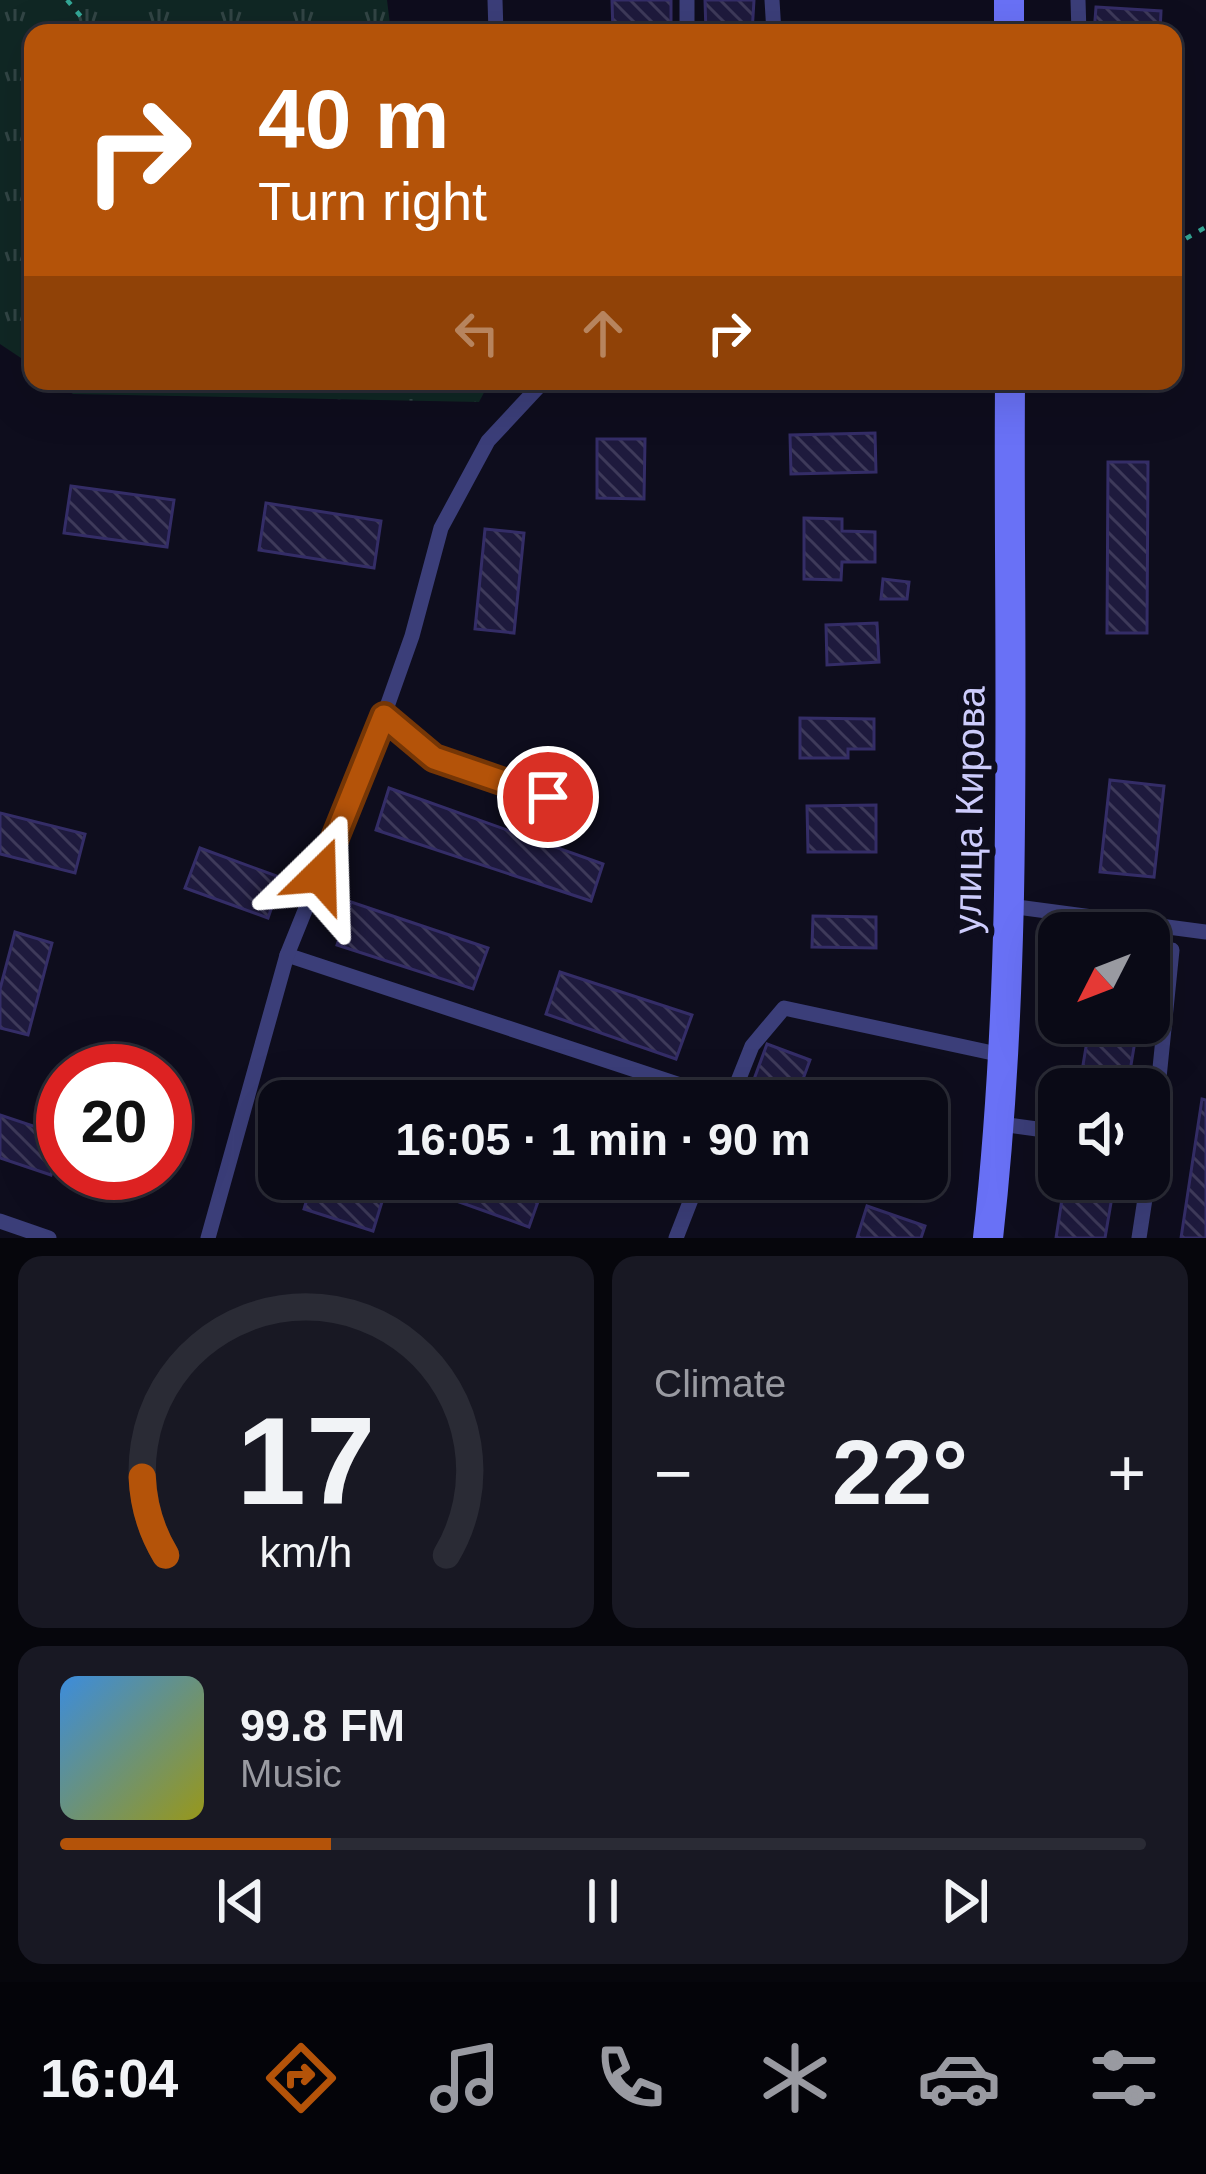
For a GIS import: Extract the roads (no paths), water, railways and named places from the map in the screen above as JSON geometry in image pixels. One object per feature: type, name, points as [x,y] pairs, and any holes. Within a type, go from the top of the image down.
[{"type":"main road","name":"улица Кирова","points":[[988,1238],[1001,1124],[1009,906],[1010,390]]},
{"type":"lane","points":[[208,1238],[287,955],[384,716],[441,528],[488,441],[536,390]]},
{"type":"lane","points":[[384,716],[434,758],[548,797]]},
{"type":"lane","points":[[1009,906],[1206,932]]},
{"type":"lane","points":[[1159,1068],[1172,950]]},
{"type":"lane","points":[[287,955],[665,1080]]},
{"type":"lane","points":[[738,1080],[752,1046],[784,1009],[1001,1055]]},
{"type":"lane","points":[[1001,1124],[1038,1129]]},
{"type":"lane","points":[[676,1238],[691,1200]]},
{"type":"lane","points":[[1139,1238],[1145,1200]]},
{"type":"lane","points":[[0,1221],[49,1238]]}]
